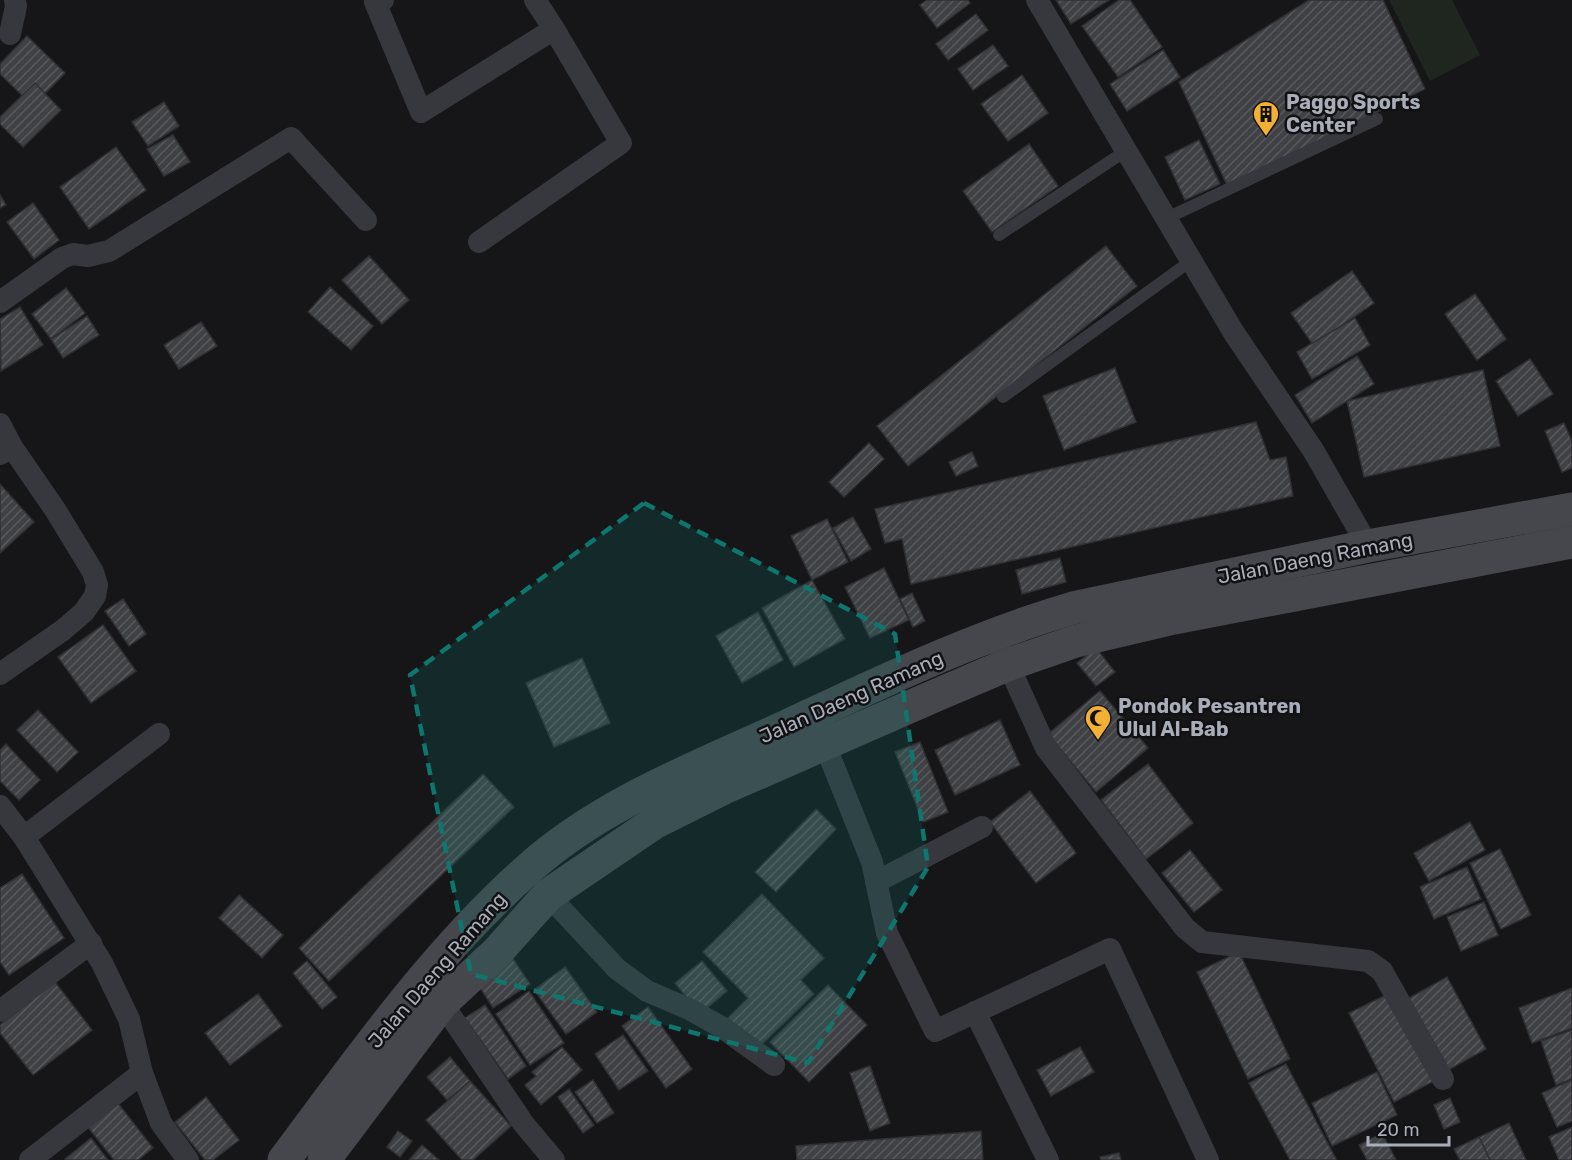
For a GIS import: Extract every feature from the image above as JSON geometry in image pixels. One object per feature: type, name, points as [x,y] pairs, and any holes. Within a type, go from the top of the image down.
[{"type":"main road","name":"Jalan Daeng Ramang","points":[[324,1160],[431,993],[492,903],[561,842],[605,813],[650,789],[996,633],[1073,608],[1368,546],[1572,509]]},
{"type":"main road","name":"Jalan Daeng Ramang","points":[[284,1160],[431,993],[498,951],[548,895],[654,823],[724,788],[1007,665],[1076,641],[1174,618],[1572,542]]},
{"type":"main road","points":[[527,870],[548,895]]},
{"type":"street","points":[[10,34],[16,6],[15,0]]},
{"type":"street","points":[[383,0],[375,2],[421,112],[554,29]]},
{"type":"street","points":[[479,242],[621,143],[535,0]]},
{"type":"street","points":[[1036,0],[1234,333],[1312,450],[1368,546]]},
{"type":"street","points":[[0,302],[62,258],[73,254],[88,256],[109,251],[291,138],[366,220]]},
{"type":"street","points":[[0,424],[6,450],[56,511],[93,572],[97,585],[95,596],[84,612],[63,630],[0,674]]},
{"type":"street","points":[[996,633],[1007,665],[1046,748],[1185,928],[1202,942],[1368,961],[1375,965],[1382,971],[1443,1079]]},
{"type":"street","points":[[24,837],[159,734]]},
{"type":"street","points":[[825,745],[872,862],[887,933],[935,1031],[1110,949],[1208,1160]]},
{"type":"street","points":[[3,815],[24,837],[91,943],[129,1019],[142,1073],[161,1123],[188,1160]]},
{"type":"street","points":[[876,882],[982,827]]},
{"type":"street","points":[[548,895],[617,969],[630,979],[664,999],[717,1024],[774,1065]]},
{"type":"street","points":[[0,1011],[91,943]]},
{"type":"street","points":[[431,993],[523,1123],[554,1160]]},
{"type":"street","points":[[975,1012],[1048,1160]]},
{"type":"street","points":[[30,1160],[142,1073]]},
{"type":"lane","points":[[1167,218],[1377,119]]},
{"type":"lane","points":[[999,235],[1127,150]]},
{"type":"lane","points":[[1003,397],[1192,260]]},
{"type":"highlighted area","points":[[644,503],[895,634],[928,867],[808,1063],[471,974],[410,675]]},
{"type":"shaded area","points":[[1389,0],[1452,0],[1480,55],[1430,81]]},
{"type":"building","points":[[927,0],[968,0],[970,3],[937,28],[920,5]]},
{"type":"building","points":[[1056,0],[1109,0],[1071,24]]},
{"type":"building","points":[[1119,0],[1130,0],[1162,47],[1118,77],[1082,26]]},
{"type":"building","name":"Paggo Sports Center","points":[[1309,0],[1383,0],[1425,89],[1227,185],[1179,82]]},
{"type":"building","points":[[976,14],[988,30],[948,60],[936,44]]},
{"type":"building","points":[[27,36],[65,73],[33,106],[0,74],[0,64]]},
{"type":"building","points":[[993,45],[1008,66],[973,90],[958,69]]},
{"type":"building","points":[[1163,50],[1180,77],[1127,111],[1110,84]]},
{"type":"building","points":[[1022,75],[1048,113],[1008,141],[981,104]]},
{"type":"building","points":[[35,83],[61,110],[23,147],[0,124],[0,117]]},
{"type":"building","points":[[164,102],[179,126],[148,146],[132,122]]},
{"type":"building","points":[[173,135],[190,162],[164,176],[147,149]]},
{"type":"building","points":[[1199,140],[1220,184],[1185,200],[1165,157]]},
{"type":"building","points":[[1029,144],[1058,186],[992,232],[963,191]]},
{"type":"building","points":[[116,147],[146,190],[89,229],[60,187]]},
{"type":"building","points":[[0,195],[6,205],[0,208]]},
{"type":"building","points":[[33,203],[59,240],[34,259],[7,222]]},
{"type":"building","points":[[1106,246],[1137,286],[908,466],[877,426]]},
{"type":"building","points":[[369,256],[409,300],[382,324],[342,280]]},
{"type":"building","points":[[1352,271],[1374,303],[1313,345],[1291,313]]},
{"type":"building","points":[[330,287],[373,326],[351,350],[308,312]]},
{"type":"building","points":[[66,288],[85,313],[51,339],[32,314]]},
{"type":"building","points":[[1475,294],[1506,339],[1477,360],[1445,314]]},
{"type":"building","points":[[20,307],[43,345],[1,371],[0,319]]},
{"type":"building","points":[[87,316],[99,335],[63,358],[51,339]]},
{"type":"building","points":[[1355,318],[1370,345],[1312,379],[1297,352]]},
{"type":"building","points":[[201,322],[217,346],[179,369],[164,345]]},
{"type":"building","points":[[1357,356],[1374,384],[1312,423],[1295,395]]},
{"type":"building","points":[[1530,359],[1553,394],[1518,416],[1496,381]]},
{"type":"building","points":[[1115,368],[1136,422],[1064,450],[1043,396]]},
{"type":"building","points":[[1483,370],[1500,446],[1364,477],[1347,401]]},
{"type":"building","points":[[1256,422],[1270,460],[1286,457],[1293,496],[911,584],[902,539],[885,543],[875,509]]},
{"type":"building","points":[[1564,423],[1572,441],[1572,468],[1562,472],[1545,431]]},
{"type":"building","points":[[869,443],[884,459],[844,497],[829,482]]},
{"type":"building","points":[[972,452],[978,466],[956,476],[949,462]]},
{"type":"building","points":[[0,484],[34,522],[0,553]]},
{"type":"building","points":[[853,517],[871,549],[851,561],[833,528]]},
{"type":"building","points":[[827,519],[848,562],[812,580],[791,536]]},
{"type":"building","points":[[1060,558],[1066,582],[1022,594],[1016,570]]},
{"type":"building","points":[[884,568],[909,620],[870,638],[845,587]]},
{"type":"building","points":[[812,580],[845,639],[794,667],[762,608]]},
{"type":"building","points":[[912,593],[925,621],[913,627],[900,599]]},
{"type":"building","points":[[123,599],[146,634],[129,646],[105,611]]},
{"type":"building","points":[[758,612],[783,660],[742,683],[716,636]]},
{"type":"building","points":[[103,625],[136,671],[91,703],[58,657]]},
{"type":"building","name":"Pondok Pesantren Ulul Al-Bab","points":[[1096,648],[1115,672],[1096,686],[1077,663]]},
{"type":"building","points":[[582,658],[610,723],[554,747],[526,683]]},
{"type":"building","name":"Pondok Pesantren Ulul Al-Bab","points":[[1100,691],[1148,748],[1096,792],[1048,734]]},
{"type":"building","points":[[38,710],[78,752],[57,772],[17,730]]},
{"type":"building","points":[[1000,720],[1020,765],[955,795],[935,750]]},
{"type":"building","points":[[920,742],[948,812],[923,822],[895,752]]},
{"type":"building","points":[[6,744],[40,780],[19,800],[0,781],[0,750]]},
{"type":"building","name":"Pondok Pesantren Ulul Al-Bab","points":[[1148,764],[1193,823],[1146,859],[1101,800]]},
{"type":"building","points":[[483,774],[514,807],[329,981],[299,948]]},
{"type":"building","points":[[1030,791],[1076,853],[1036,883],[990,822]]},
{"type":"building","points":[[816,809],[836,829],[776,892],[755,872]]},
{"type":"building","points":[[1470,822],[1485,850],[1429,881],[1414,853]]},
{"type":"building","points":[[1500,849],[1531,915],[1501,929],[1470,863]]},
{"type":"building","points":[[1190,850],[1222,890],[1194,912],[1162,873]]},
{"type":"building","points":[[1467,867],[1481,899],[1434,919],[1420,887]]},
{"type":"building","points":[[22,874],[64,938],[9,975],[0,962],[0,888]]},
{"type":"building","points":[[762,894],[824,958],[801,980],[814,994],[755,1051],[726,1020],[748,998],[703,952]]},
{"type":"building","points":[[239,895],[283,935],[262,958],[219,918]]},
{"type":"building","points":[[1484,902],[1498,935],[1461,951],[1447,917]]},
{"type":"building","points":[[1239,952],[1290,1059],[1248,1079],[1197,972]]},
{"type":"building","points":[[511,956],[530,984],[493,1008],[475,980]]},
{"type":"building","points":[[307,961],[337,997],[322,1009],[293,973]]},
{"type":"building","points":[[702,961],[727,991],[700,1014],[675,983]]},
{"type":"building","points":[[565,967],[597,1012],[566,1034],[534,990]]},
{"type":"building","points":[[1447,977],[1486,1049],[1448,1070],[1409,998]]},
{"type":"building","points":[[55,982],[92,1030],[33,1075],[0,1033],[0,1025]]},
{"type":"building","points":[[828,985],[867,1025],[809,1082],[770,1042]]},
{"type":"building","points":[[1572,988],[1572,1028],[1532,1043],[1519,1008]]},
{"type":"building","points":[[529,991],[564,1043],[530,1065],[496,1014]]},
{"type":"building","points":[[1392,992],[1436,1080],[1394,1102],[1349,1013]]},
{"type":"building","points":[[258,994],[282,1026],[230,1065],[205,1033]]},
{"type":"building","points":[[485,1005],[526,1066],[508,1079],[465,1018]]},
{"type":"building","points":[[648,1007],[692,1069],[666,1088],[622,1026]]},
{"type":"building","points":[[1572,1030],[1572,1079],[1556,1085],[1541,1041]]},
{"type":"building","points":[[623,1035],[648,1071],[619,1090],[595,1054]]},
{"type":"building","points":[[562,1047],[582,1070],[541,1105],[525,1085],[536,1076],[532,1072]]},
{"type":"building","points":[[1080,1047],[1094,1072],[1051,1096],[1037,1070]]},
{"type":"building","points":[[450,1057],[470,1081],[447,1100],[427,1077]]},
{"type":"building","points":[[1286,1064],[1336,1159],[1290,1160],[1249,1083]]},
{"type":"building","points":[[870,1066],[890,1123],[870,1131],[850,1073]]},
{"type":"building","points":[[1377,1072],[1397,1115],[1332,1146],[1312,1103]]},
{"type":"building","points":[[593,1080],[614,1113],[597,1123],[575,1092]]},
{"type":"building","points":[[1572,1080],[1572,1121],[1557,1127],[1542,1093]]},
{"type":"building","points":[[470,1081],[511,1126],[473,1160],[462,1160],[426,1120]]},
{"type":"building","points":[[569,1089],[594,1125],[583,1133],[558,1097]]},
{"type":"building","points":[[206,1097],[239,1140],[213,1160],[205,1160],[175,1122]]},
{"type":"building","points":[[1450,1098],[1460,1122],[1444,1129],[1434,1105]]},
{"type":"building","points":[[117,1102],[153,1148],[138,1160],[114,1160],[87,1126]]},
{"type":"building","points":[[1509,1123],[1526,1160],[1490,1160],[1479,1137]]},
{"type":"building","points":[[1572,1127],[1572,1160],[1559,1160],[1549,1137]]},
{"type":"building","points":[[398,1131],[412,1141],[400,1157],[387,1147]]},
{"type":"building","points":[[981,1131],[983,1160],[797,1160],[796,1146]]},
{"type":"building","points":[[1382,1133],[1396,1160],[1367,1160],[1359,1145]]},
{"type":"building","points":[[1479,1137],[1490,1160],[1460,1160],[1454,1149]]},
{"type":"building","points":[[91,1138],[108,1160],[65,1159]]},
{"type":"building","points":[[422,1145],[439,1160],[409,1160]]},
{"type":"building","points":[[1119,1153],[1121,1160],[1101,1160],[1100,1157]]},
{"type":"place","name":"Paggo Sports Center","points":[[1266,137]]},
{"type":"place","name":"Pondok Pesantren Ulul Al-Bab","points":[[1098,741]]}]
